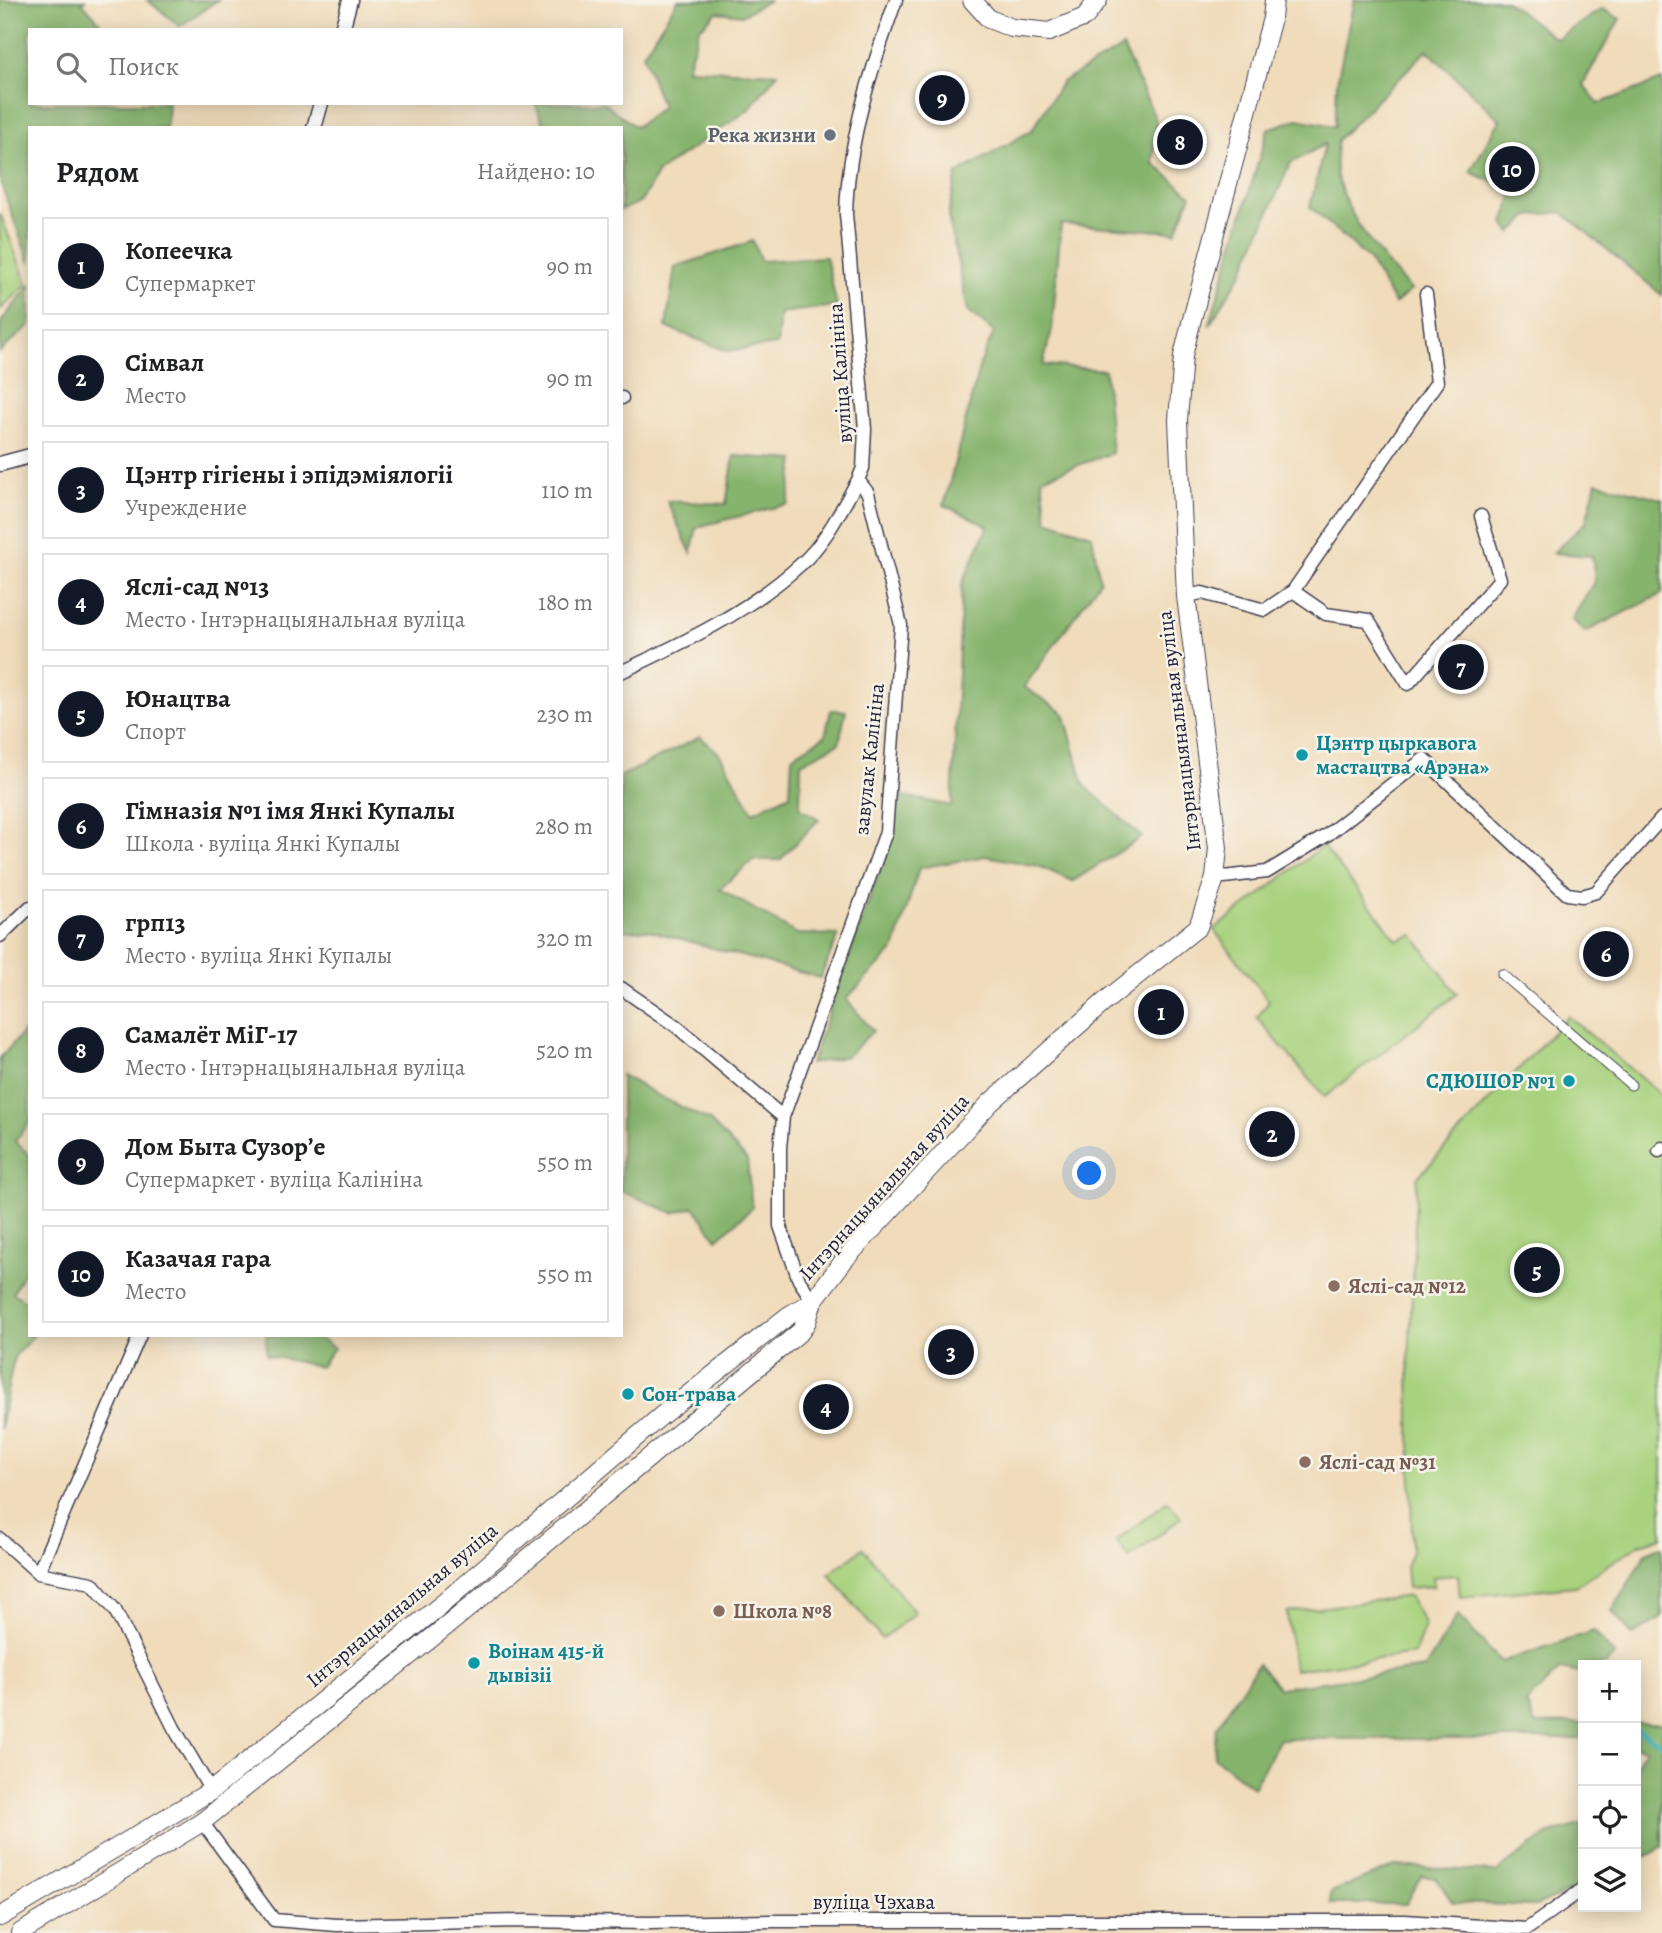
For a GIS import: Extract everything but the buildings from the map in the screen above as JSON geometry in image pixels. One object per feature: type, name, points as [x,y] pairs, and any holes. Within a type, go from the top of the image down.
[{"type":"main road","points":[[972,0],[989,19],[1013,28],[1049,32],[1085,17],[1098,0]]},
{"type":"main road","name":"Інтэрнацыянальная вуліца","points":[[20,1933],[202,1822],[454,1620],[801,1331],[813,1301],[845,1259],[990,1103],[1110,998],[1198,927],[1215,878],[1218,848],[1186,596],[1178,420],[1183,356],[1272,18],[1274,0]]},
{"type":"main road","name":"Інтэрнацыянальная вуліца","points":[[0,1917],[211,1791],[442,1605],[661,1416],[788,1316],[813,1301]]},
{"type":"street","points":[[343,28],[350,0]]},
{"type":"street","name":"вуліца Калініна","points":[[623,671],[701,634],[752,601],[801,564],[817,546],[863,468],[865,429],[846,214],[847,190],[854,134],[896,0]]},
{"type":"street","points":[[890,17],[905,0]]},
{"type":"street","points":[[315,126],[320,105]]},
{"type":"street","points":[[1186,596],[1202,593],[1265,610],[1293,591],[1437,382],[1426,294]]},
{"type":"street","points":[[0,464],[28,457]]},
{"type":"street","name":"завулак Калініна","points":[[813,1301],[799,1280],[780,1226],[780,1148],[783,1117],[886,832],[901,625],[868,493],[858,480]]},
{"type":"street","points":[[1293,591],[1326,614],[1368,620],[1408,684],[1500,579],[1481,516]]},
{"type":"street","points":[[1215,878],[1267,872],[1327,835],[1424,759],[1567,894],[1582,896],[1596,892],[1662,818]]},
{"type":"street","points":[[0,936],[28,909]]},
{"type":"street","points":[[1502,974],[1631,1085]]},
{"type":"street","points":[[623,990],[676,1026],[783,1117]]},
{"type":"street","points":[[38,1573],[139,1337]]},
{"type":"street","points":[[0,1539],[38,1573],[92,1583],[116,1610],[174,1728],[211,1791]]},
{"type":"street","points":[[442,1605],[454,1620]]},
{"type":"street","points":[[190,1803],[202,1822]]},
{"type":"street","name":"вуліца Чэхава","points":[[202,1822],[274,1920],[337,1925],[523,1921],[647,1923],[1272,1920],[1405,1921],[1527,1929],[1578,1893]]},
{"type":"green space","points":[[0,0],[86,0],[82,2],[104,28],[28,28],[28,105],[168,105],[166,126],[28,126],[28,258],[0,181]]},
{"type":"green space","points":[[147,0],[218,0],[180,26]]},
{"type":"green space","points":[[678,0],[770,0],[742,15],[717,12],[699,29],[687,69],[778,73],[748,110],[658,172],[641,202],[623,209],[623,126],[544,126],[536,105],[607,105],[636,127],[662,107],[643,54]]},
{"type":"green space","points":[[1354,0],[1505,0],[1556,39],[1602,9],[1620,19],[1583,84],[1598,104],[1662,80],[1662,295],[1562,212],[1529,216],[1511,233],[1504,224],[1514,191],[1470,172],[1500,120],[1427,50],[1337,140],[1336,173],[1349,209],[1378,252],[1411,290],[1395,304],[1368,259],[1310,207],[1325,144],[1290,164],[1242,273],[1209,326],[1268,129],[1297,119],[1335,126],[1337,82]]},
{"type":"green space","points":[[1123,47],[1156,120],[1153,163],[1191,195],[1176,232],[1061,224],[1052,329],[1043,365],[1105,370],[1112,453],[1042,478],[1047,520],[1092,535],[1100,581],[1024,687],[1064,713],[1084,785],[1142,837],[1073,881],[1038,866],[986,856],[919,868],[894,950],[846,999],[873,1031],[847,1056],[810,1064],[892,837],[899,795],[952,806],[962,584],[988,526],[944,505],[980,364],[994,332],[968,311],[948,216],[957,174],[1032,130],[1062,82]]},
{"type":"green space","points":[[0,213],[27,284],[0,310]]},
{"type":"green space","points":[[753,241],[761,261],[826,257],[837,306],[780,313],[777,345],[727,351],[666,327],[675,267]]},
{"type":"green space","points":[[28,288],[28,327],[0,352],[0,323]]},
{"type":"green space","points":[[734,456],[795,460],[788,504],[697,527],[691,553],[667,501],[726,504]]},
{"type":"green space","points":[[1596,482],[1662,499],[1662,594],[1585,632],[1572,619],[1595,580],[1592,556],[1553,553],[1586,522]]},
{"type":"green space","points":[[831,710],[846,711],[839,743],[801,763],[800,808],[819,819],[780,860],[753,860],[720,889],[797,934],[839,935],[820,978],[648,930],[623,931],[623,775],[700,737],[719,753],[753,812],[790,794],[792,756],[825,736]]},
{"type":"green space","points":[[1323,846],[1397,940],[1413,935],[1457,994],[1325,1097],[1257,1018],[1269,1001],[1214,930]]},
{"type":"green space","points":[[1568,1016],[1662,1096],[1662,1537],[1640,1544],[1576,1586],[1460,1597],[1458,1575],[1433,1577],[1434,1586],[1408,1588],[1406,1567],[1412,1551],[1409,1362],[1417,1178]]},
{"type":"green space","points":[[28,1027],[28,1125],[15,1141],[28,1154],[28,1264],[13,1293],[28,1303],[28,1337],[32,1337],[14,1357],[0,1429],[0,1058]]},
{"type":"green space","points":[[623,1076],[710,1121],[747,1160],[752,1208],[717,1239],[694,1207],[673,1213],[623,1192]]},
{"type":"green space","points":[[266,1337],[317,1337],[334,1348],[320,1367],[266,1355]]},
{"type":"green space","points":[[1168,1501],[1181,1518],[1129,1558],[1116,1541]]},
{"type":"green space","points":[[1662,1546],[1662,1618],[1632,1635],[1612,1611],[1646,1553]]},
{"type":"green space","points":[[863,1548],[915,1613],[882,1639],[829,1574]]},
{"type":"green space","points":[[1409,1596],[1425,1625],[1414,1654],[1294,1670],[1287,1612]]},
{"type":"green space","points":[[1458,1615],[1501,1662],[1594,1631],[1614,1655],[1610,1660],[1578,1660],[1578,1673],[1561,1669],[1526,1703],[1535,1724],[1578,1723],[1578,1739],[1280,1739],[1253,1787],[1214,1757],[1216,1728],[1258,1664],[1279,1688],[1425,1668]]},
{"type":"green space","points":[[1641,1723],[1662,1723],[1662,1846],[1641,1859],[1641,1757],[1645,1749],[1641,1748]]},
{"type":"green space","points":[[1578,1825],[1578,1887],[1536,1906],[1453,1903],[1436,1878],[1422,1876],[1406,1904],[1330,1904],[1331,1892],[1395,1866],[1496,1872],[1546,1835]]},
{"type":"waterway","points":[[1641,1732],[1662,1744]]},
{"type":"place","name":"Дом Быта Сузорʼе","points":[[942,98]]},
{"type":"place","name":"Река жизни","points":[[830,135]]},
{"type":"place","name":"Самалёт МіГ-17","points":[[1180,142]]},
{"type":"place","name":"Казачая гара","points":[[1512,169]]},
{"type":"place","name":"грп13","points":[[1461,667]]},
{"type":"place","name":"Цэнтр цыркавога мастацтва «Арэна»","points":[[1302,755]]},
{"type":"place","name":"Гімназія №1 імя Янкі Купалы","points":[[1606,954]]},
{"type":"place","name":"Копеечка","points":[[1161,1012]]},
{"type":"place","name":"СДЮШОР №1","points":[[1569,1081]]},
{"type":"place","name":"Сімвал","points":[[1272,1134]]},
{"type":"place","name":"Юнацтва","points":[[1537,1270]]},
{"type":"place","name":"Яслі-сад №12","points":[[1334,1286]]},
{"type":"place","name":"Цэнтр гігіены і эпідэміялогіі","points":[[951,1352]]},
{"type":"place","name":"Сон-трава","points":[[628,1394]]},
{"type":"place","name":"Яслі-сад №13","points":[[826,1407]]},
{"type":"place","name":"Яслі-сад №31","points":[[1305,1462]]},
{"type":"place","name":"Школа №8","points":[[719,1611]]},
{"type":"place","name":"Воінам 415-й дывізіі","points":[[474,1663]]}]
